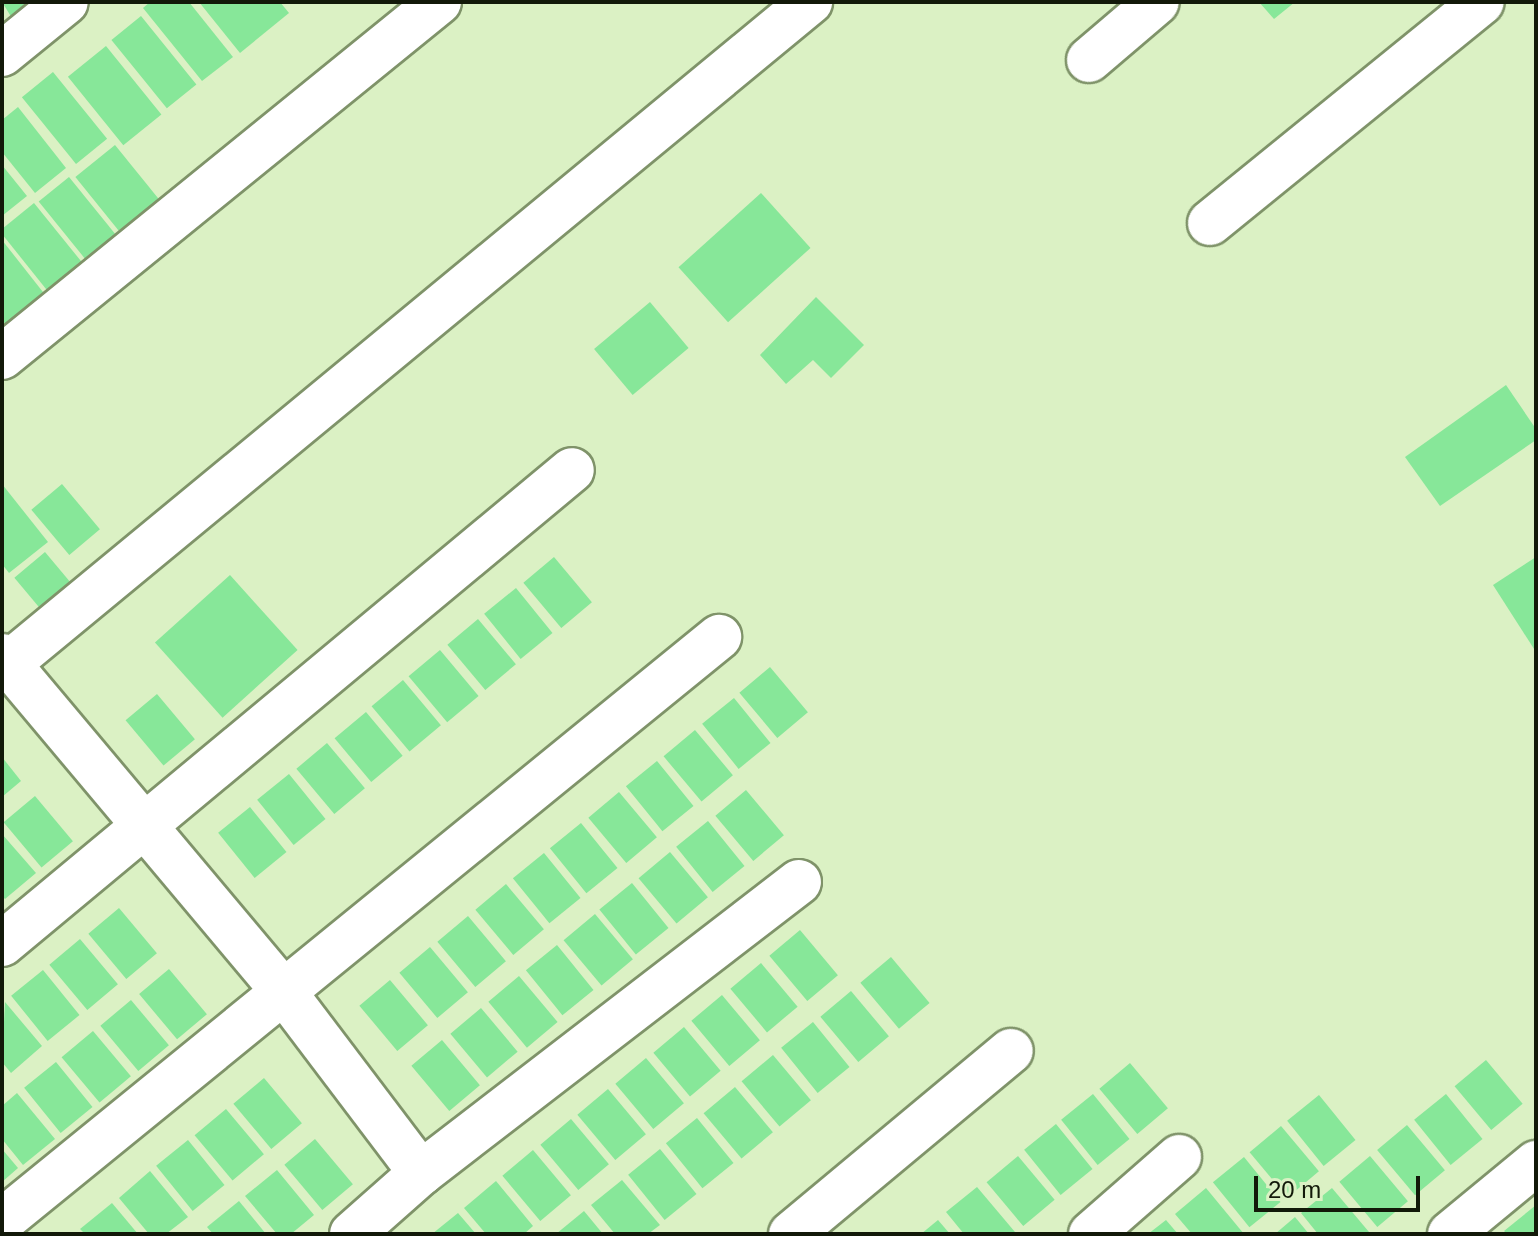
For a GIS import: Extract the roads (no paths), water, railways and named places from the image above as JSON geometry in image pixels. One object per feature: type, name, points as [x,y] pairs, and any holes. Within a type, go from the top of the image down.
[{"type":"street","points":[[2,54],[66,2]]},
{"type":"street","points":[[2,357],[439,2]]},
{"type":"street","points":[[421,1173],[284,992],[4,663],[810,2]]},
{"type":"street","points":[[1089,60],[1157,2]]},
{"type":"street","points":[[1210,223],[1482,2]]},
{"type":"street","points":[[2,944],[572,470]]},
{"type":"street","points":[[2,1221],[719,637]]},
{"type":"street","points":[[352,1234],[421,1173],[799,882]]},
{"type":"street","points":[[791,1234],[1011,1051]]},
{"type":"street","points":[[1091,1234],[1179,1157]]},
{"type":"street","points":[[1450,1234],[1536,1163]]}]
